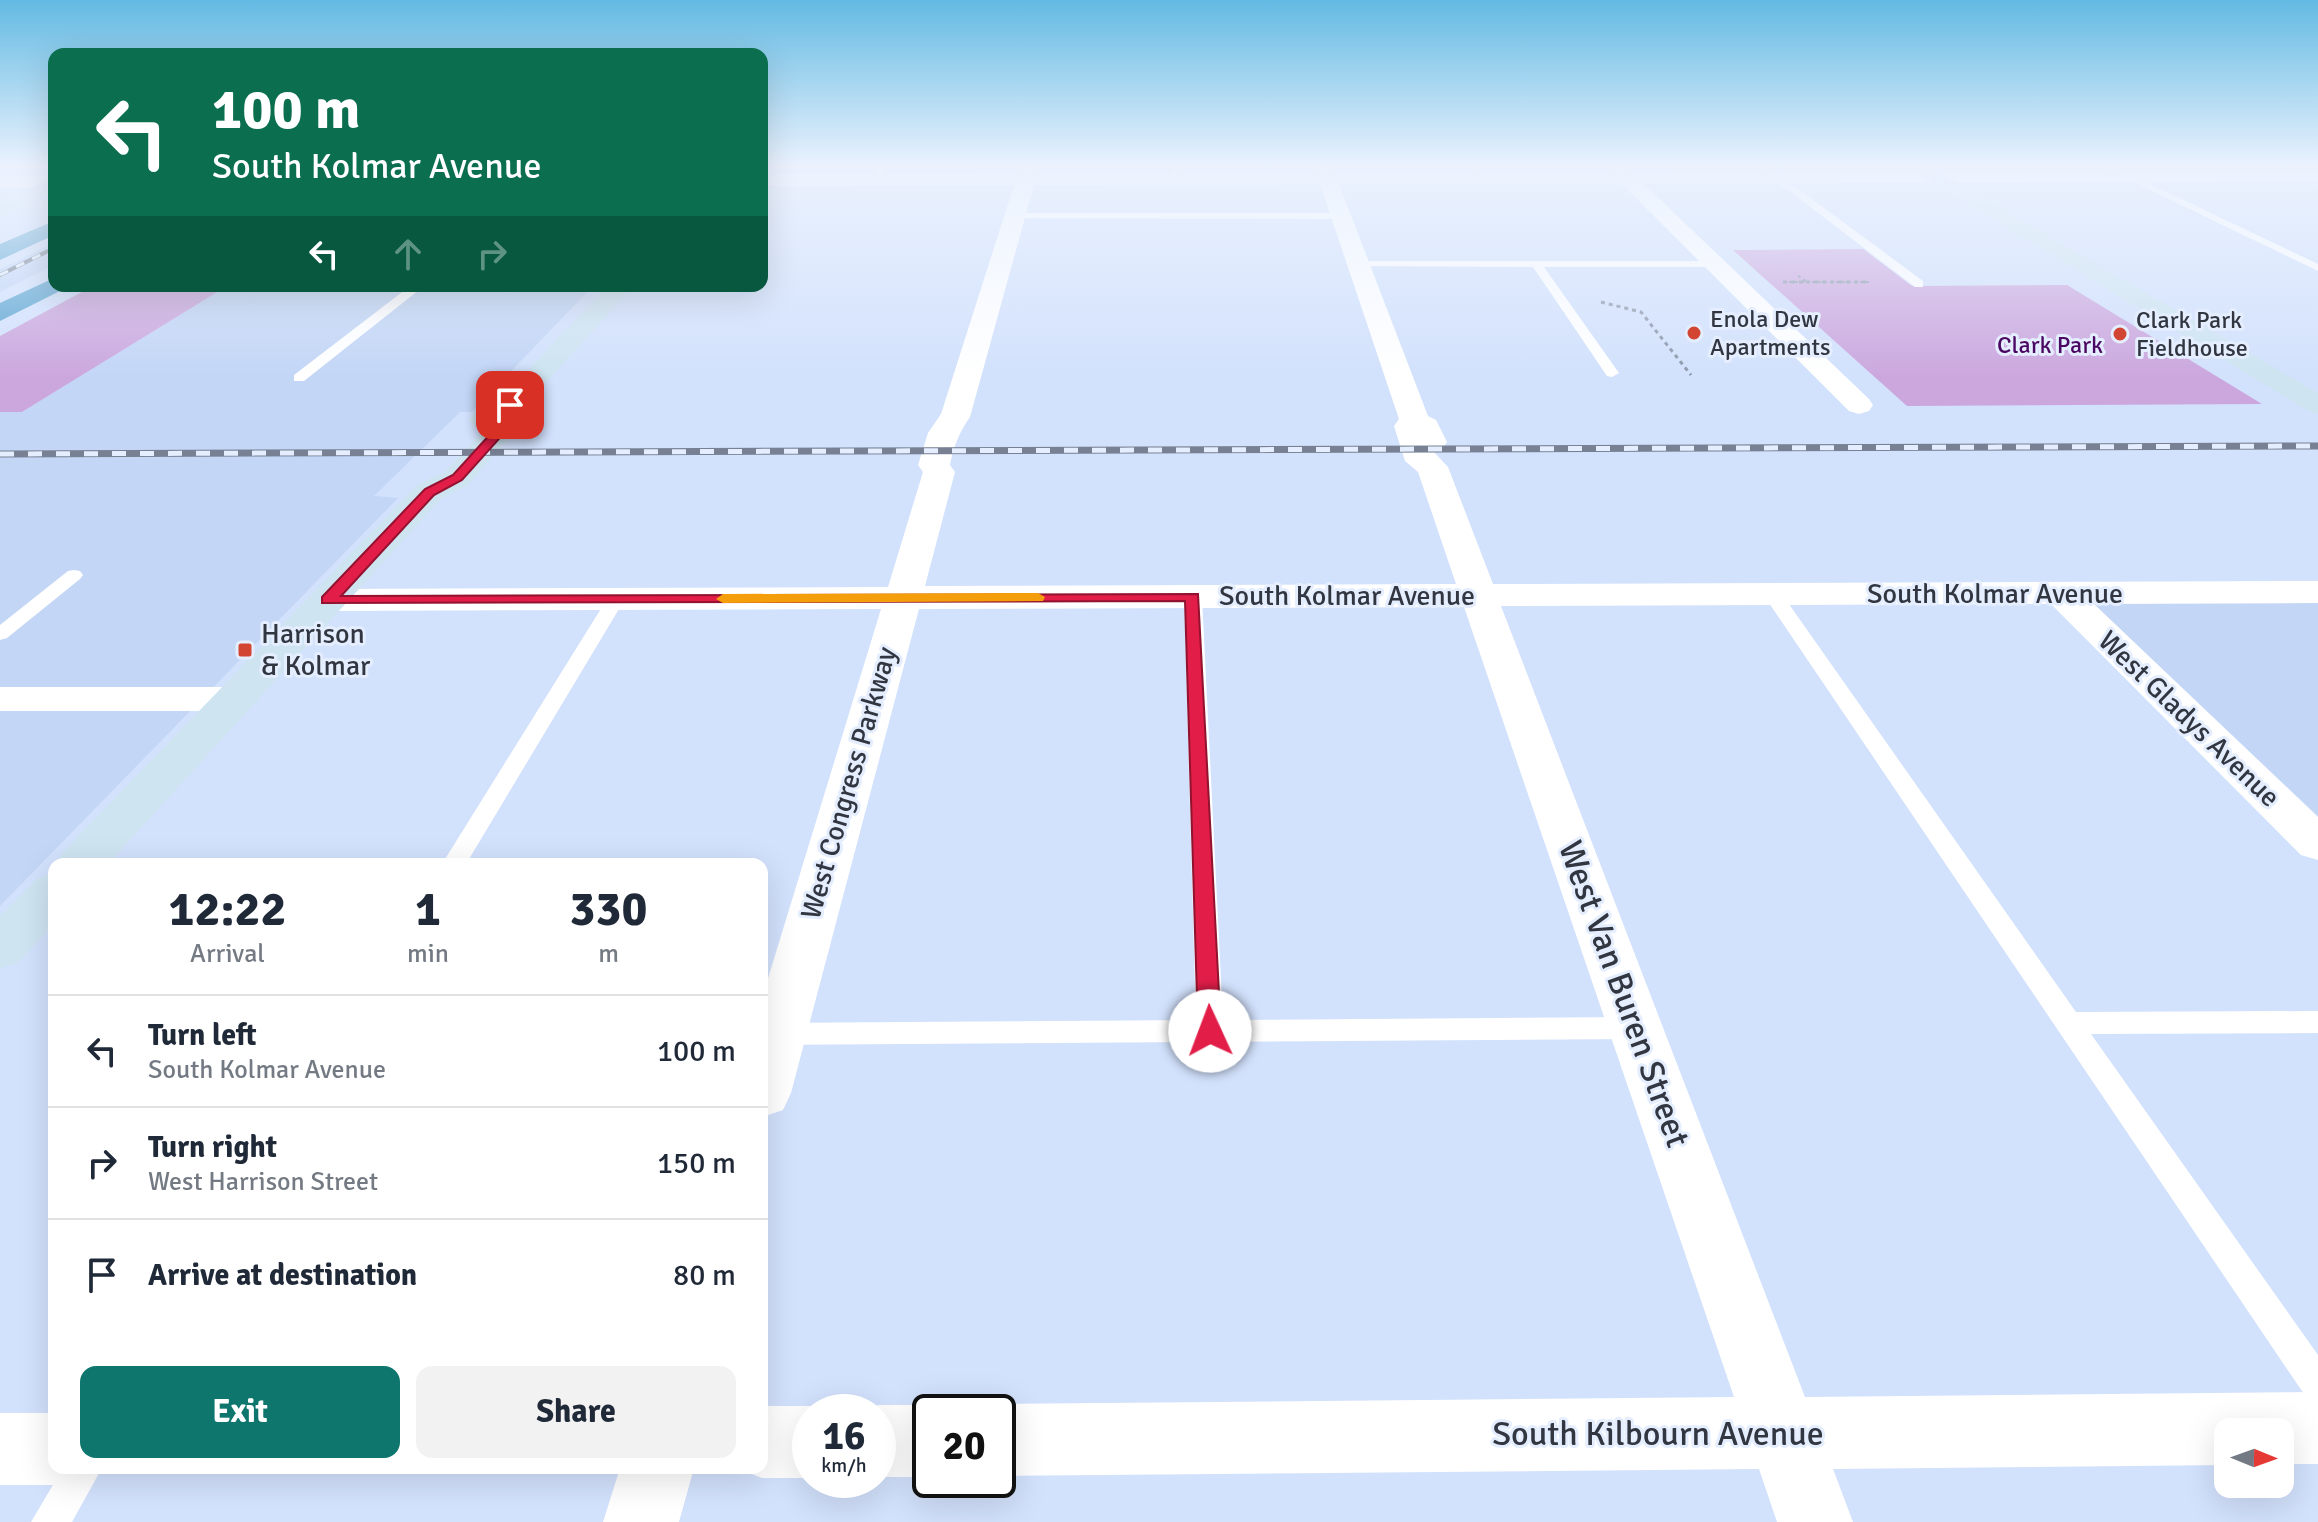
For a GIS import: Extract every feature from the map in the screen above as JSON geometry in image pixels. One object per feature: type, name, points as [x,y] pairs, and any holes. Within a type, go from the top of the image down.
[{"type":"highway","points":[[0,253],[37,235]]},
{"type":"highway","points":[[0,313],[48,288]]},
{"type":"street","name":"West Congress Parkway","points":[[770,1034],[939,472],[953,465],[965,424],[955,417],[1009,235]]},
{"type":"street","name":"West Van Buren Street","points":[[1349,235],[1415,421],[1409,426],[1421,461],[1432,467],[1815,1522]]},
{"type":"street","points":[[1686,235],[1859,405]]},
{"type":"street","points":[[2029,235],[2316,406]]},
{"type":"street","points":[[86,858],[429,492],[457,478],[510,419],[510,405],[615,292]]},
{"type":"street","name":"South Kolmar Avenue","points":[[328,600],[2318,592]]},
{"type":"street","name":"West Gladys Avenue","points":[[2061,593],[2318,844]]},
{"type":"street","points":[[0,699],[235,699]]},
{"type":"street","points":[[0,949],[48,897]]},
{"type":"street","name":"South Kilbourn Avenue","points":[[1016,1440],[2318,1428]]},
{"type":"street","points":[[768,1442],[792,1442]]},
{"type":"street","points":[[0,1449],[48,1449]]},
{"type":"street","points":[[641,1522],[655,1474]]},
{"type":"lane","points":[[1854,235],[1919,284]]},
{"type":"lane","points":[[2248,235],[2318,268]]},
{"type":"lane","points":[[1358,255],[1536,264],[1715,264]]},
{"type":"lane","points":[[1536,264],[1612,373]]},
{"type":"lane","points":[[299,378],[410,292]]},
{"type":"lane","points":[[0,634],[74,575]]},
{"type":"lane","points":[[1772,594],[2318,1385]]},
{"type":"lane","points":[[1193,597],[1210,1031]]},
{"type":"lane","points":[[458,858],[616,599]]},
{"type":"lane","points":[[2068,1023],[2318,1022]]},
{"type":"lane","points":[[770,1034],[1636,1028]]},
{"type":"lane","points":[[50,1522],[80,1474]]},
{"type":"path","points":[[1796,274],[1806,282]]},
{"type":"path","points":[[1779,282],[1872,282],[1863,275]]},
{"type":"path","points":[[1596,296],[1602,304],[1641,312],[1691,375]]},
{"type":"shaded area","points":[[48,246],[48,268],[0,292],[0,269]]},
{"type":"shaded area","points":[[217,292],[587,292],[472,412],[460,412],[374,496],[398,498],[0,906],[0,412],[22,412]]},
{"type":"shaded area","points":[[2318,602],[2318,816],[2092,603]]},
{"type":"green space","name":"Clark Park","points":[[1863,249],[1912,286],[2067,285],[2262,404],[1907,406],[1733,250]]},
{"type":"green space","points":[[82,292],[217,292],[22,412],[0,412],[0,336]]},
{"type":"railway","points":[[0,275],[48,251]]},
{"type":"railway","points":[[0,454],[2318,446]]},
{"type":"slow traffic","points":[[723,599],[1038,597]]},
{"type":"place","name":"Enola Dew Apartments","points":[[1694,333]]},
{"type":"place","name":"Clark Park Fieldhouse","points":[[2120,334]]},
{"type":"place","name":"Harrison & Kolmar","points":[[245,650]]},
{"type":"route","points":[[510,405],[510,419],[457,478],[429,492],[328,600],[1193,597],[1210,1031]]}]
